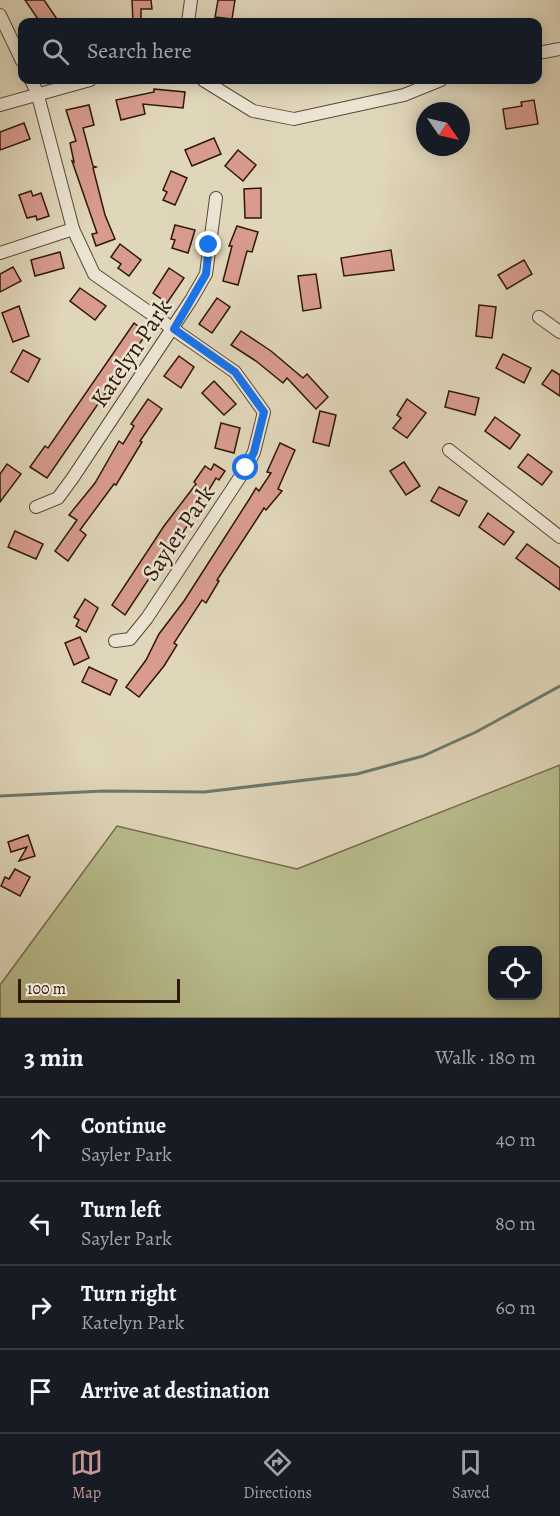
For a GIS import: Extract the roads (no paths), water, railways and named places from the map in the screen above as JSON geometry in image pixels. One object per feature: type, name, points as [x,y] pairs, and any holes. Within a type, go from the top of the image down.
[{"type":"street","points":[[189,18],[191,0]]},
{"type":"street","points":[[0,15],[18,53]]},
{"type":"street","points":[[542,52],[560,50]]},
{"type":"street","name":"Sayler Park","points":[[33,84],[73,229],[94,274],[235,372],[264,412],[254,452],[246,468],[147,618],[130,639],[115,640]]},
{"type":"street","points":[[0,105],[37,92],[72,84]]},
{"type":"street","points":[[209,84],[253,111],[294,118],[404,95],[431,84]]},
{"type":"street","name":"Katelyn Park","points":[[36,507],[58,498],[174,329],[206,274],[216,198]]},
{"type":"street","points":[[0,253],[73,229]]},
{"type":"street","points":[[539,317],[560,332]]},
{"type":"street","points":[[448,450],[560,537]]},
{"type":"waterway","points":[[0,796],[104,791],[204,792],[357,774],[423,756],[476,732],[560,686]]}]
